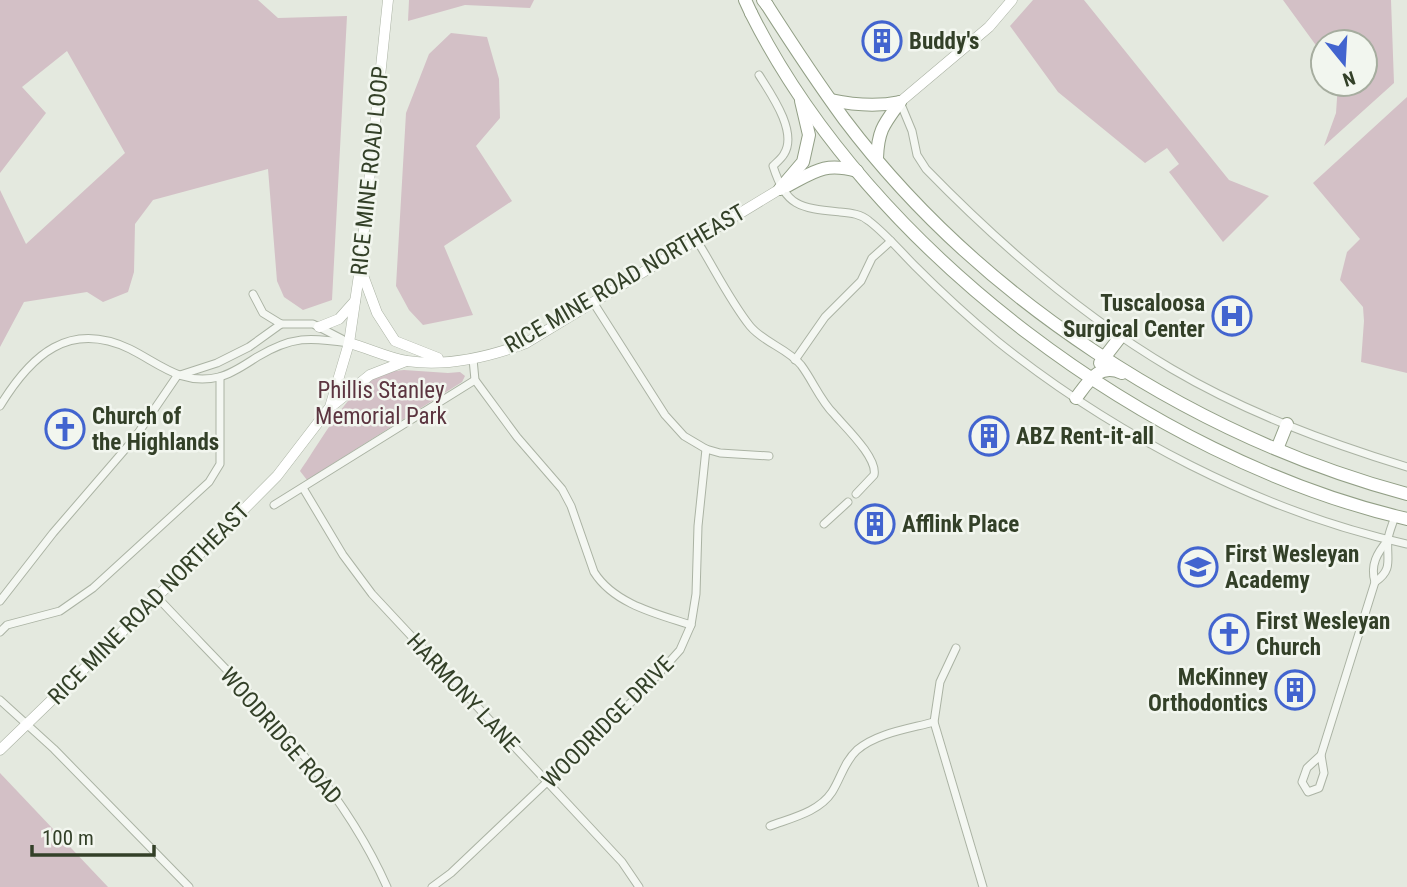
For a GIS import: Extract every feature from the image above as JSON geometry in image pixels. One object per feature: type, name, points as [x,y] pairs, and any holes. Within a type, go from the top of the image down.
[{"type":"highway","points":[[745,0],[800,96],[857,171],[942,261],[1019,326],[1092,378],[1156,418],[1232,457],[1302,485],[1401,517],[1400,510],[1407,506]]},
{"type":"highway","points":[[765,3],[815,80],[877,158],[917,202],[983,265],[1030,304],[1104,358],[1198,412],[1277,449],[1407,494]]},
{"type":"highway","points":[[780,189],[803,162],[809,135],[800,96]]},
{"type":"highway","points":[[831,100],[852,105],[882,106]]},
{"type":"highway","points":[[845,120],[900,102]]},
{"type":"highway","points":[[877,158],[877,139],[900,102]]},
{"type":"highway","points":[[780,189],[828,167],[838,165],[857,171]]},
{"type":"highway","points":[[1060,356],[1088,367],[1096,365],[1121,336]]},
{"type":"highway","points":[[1076,398],[1099,371],[1108,369],[1139,379]]},
{"type":"highway","points":[[1277,449],[1287,424]]},
{"type":"main road","name":"RICE MINE ROAD LOOP","points":[[349,342],[360,268],[388,0]]},
{"type":"main road","points":[[900,102],[989,27],[1013,0]]},
{"type":"main road","name":"RICE MINE ROAD NORTHEAST","points":[[407,361],[448,362],[473,359],[497,354],[526,342],[780,189]]},
{"type":"main road","points":[[360,268],[377,313],[396,341],[448,362]]},
{"type":"main road","points":[[319,327],[339,319],[355,301]]},
{"type":"main road","points":[[349,342],[407,361]]},
{"type":"main road","name":"RICE MINE ROAD NORTHEAST","points":[[0,750],[277,476],[330,407],[349,342]]},
{"type":"main road","points":[[330,407],[370,375],[407,361]]},
{"type":"street","points":[[759,75],[776,102],[789,139],[785,153],[773,166],[780,189],[796,204],[806,208],[863,216],[953,304],[999,343],[1076,398],[1148,443],[1228,483],[1312,517],[1407,544]]},
{"type":"street","points":[[900,102],[912,131],[917,155],[926,169],[1036,272],[1121,336],[1173,370],[1253,411],[1345,447],[1407,467]]},
{"type":"street","points":[[696,239],[750,326],[796,360],[825,405],[855,438],[874,465],[874,475],[856,494]]},
{"type":"street","points":[[796,360],[825,317],[861,281],[872,258],[891,241]]},
{"type":"street","points":[[253,294],[263,313],[281,324],[313,324],[349,342]]},
{"type":"street","points":[[593,302],[665,415],[684,436],[706,449],[720,453],[769,456]]},
{"type":"street","points":[[0,601],[53,533],[134,439],[177,376],[217,363],[249,348],[281,324]]},
{"type":"street","points":[[0,406],[26,371],[42,355],[58,344],[75,339],[105,339],[130,349],[177,376],[220,377],[264,353],[301,338],[349,342]]},
{"type":"street","points":[[473,359],[475,380],[511,429],[562,489],[571,506],[594,572],[600,580],[623,600],[691,625]]},
{"type":"street","points":[[0,632],[7,625],[60,611],[93,589],[209,482],[220,464],[220,377]]},
{"type":"street","name":"RICE MINE ROAD NORTHEAST","points":[[274,505],[475,380]]},
{"type":"street","name":"WOODRIDGE DRIVE","points":[[432,887],[451,873],[658,677],[680,650],[691,625],[696,594],[698,526],[706,449]]},
{"type":"street","name":"HARMONY LANE","points":[[303,488],[343,555],[372,594],[622,862],[639,887]]},
{"type":"street","points":[[824,524],[848,502]]},
{"type":"street","points":[[1321,755],[1307,768],[1302,782],[1308,792],[1319,788],[1324,773],[1321,755],[1375,582],[1372,572],[1378,552],[1401,517]]},
{"type":"street","points":[[1375,582],[1385,575],[1390,556],[1388,540]]},
{"type":"street","name":"WOODRIDGE ROAD","points":[[157,597],[306,756],[356,828],[387,887]]},
{"type":"street","points":[[956,648],[940,682],[934,722],[983,887]]},
{"type":"street","points":[[0,700],[28,724],[189,887]]},
{"type":"street","points":[[770,826],[817,807],[825,801],[849,759],[864,746],[891,734],[934,722]]},
{"type":"green space","points":[[0,0],[258,0],[278,18],[347,16],[332,300],[303,310],[284,297],[277,281],[268,169],[153,200],[135,224],[134,272],[128,292],[103,302],[87,292],[24,302],[0,347],[0,190],[26,244],[125,153],[67,51],[22,87],[46,113],[0,173]]},
{"type":"green space","points":[[409,0],[534,0],[530,8],[465,5],[408,21]]},
{"type":"green space","points":[[1033,0],[1084,0],[1229,180],[1269,196],[1223,242],[1169,172],[1179,164],[1167,148],[1145,163],[1058,92],[1010,26]]},
{"type":"green space","points":[[1283,0],[1391,0],[1394,83],[1379,96],[1379,28],[1309,28],[1309,36]]},
{"type":"green space","points":[[451,33],[487,37],[499,79],[500,118],[476,146],[512,201],[444,246],[473,315],[423,325],[409,310],[396,286],[406,113],[429,54]]},
{"type":"green space","points":[[1407,97],[1407,373],[1361,362],[1363,307],[1340,280],[1347,252],[1360,239],[1313,183]]},
{"type":"green space","points":[[1337,98],[1377,98],[1324,146],[1336,113]]},
{"type":"green space","name":"Phillis Stanley Memorial Park","points":[[404,370],[460,372],[465,376],[462,382],[307,480],[300,471],[350,399],[375,377]]},
{"type":"green space","points":[[0,773],[108,887],[0,887]]},
{"type":"place","name":"Buddy's","points":[[882,41]]},
{"type":"place","name":"Tuscaloosa Surgical Center","points":[[1232,316]]},
{"type":"place","name":"Church of the Highlands","points":[[65,429]]},
{"type":"place","name":"ABZ Rent-it-all","points":[[989,436]]},
{"type":"place","name":"Afflink Place","points":[[875,524]]},
{"type":"place","name":"First Wesleyan Academy","points":[[1198,567]]},
{"type":"place","name":"First Wesleyan Church","points":[[1229,634]]},
{"type":"place","name":"McKinney Orthodontics","points":[[1295,690]]}]
